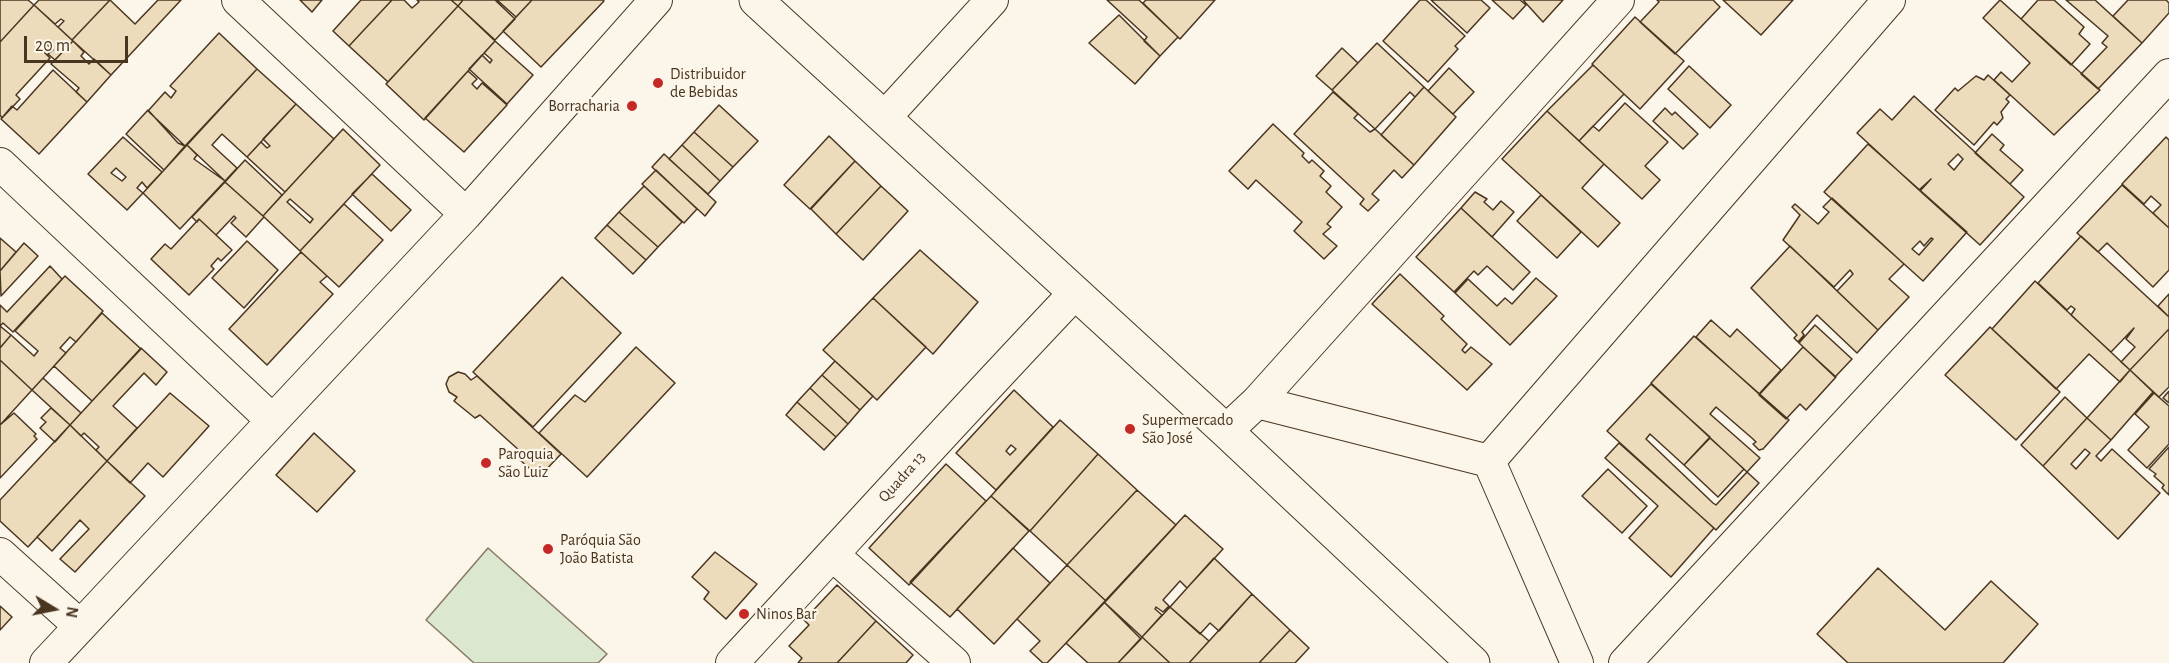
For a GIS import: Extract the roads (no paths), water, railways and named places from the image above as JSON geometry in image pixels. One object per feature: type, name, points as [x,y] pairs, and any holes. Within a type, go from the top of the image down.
[{"type":"street","points":[[238,0],[466,214]]},
{"type":"street","points":[[46,663],[466,214],[656,0]]},
{"type":"street","points":[[756,0],[1226,431],[1473,663]]},
{"type":"street","points":[[885,117],[992,0]]},
{"type":"street","points":[[1226,431],[1257,402],[1618,0]]},
{"type":"street","points":[[1489,461],[1889,0]]},
{"type":"street","points":[[1625,663],[2169,75]]},
{"type":"street","points":[[0,164],[272,420]]},
{"type":"street","name":"Quadra 13","points":[[732,663],[833,555],[923,453],[1074,294]]},
{"type":"street","points":[[1257,402],[1489,461]]},
{"type":"street","points":[[1489,461],[1577,663]]},
{"type":"street","points":[[0,554],[80,626]]},
{"type":"street","points":[[833,555],[954,663]]},
{"type":"place","name":"Distribuidor de Bebidas","points":[[658,83]]},
{"type":"place","name":"Borracharia","points":[[632,106]]},
{"type":"place","name":"Supermercado São José","points":[[1130,429]]},
{"type":"place","name":"Paroquia São Luiz","points":[[486,463]]},
{"type":"place","name":"Paróquia São João Batista","points":[[548,549]]},
{"type":"place","name":"Ninos Bar","points":[[744,614]]}]
